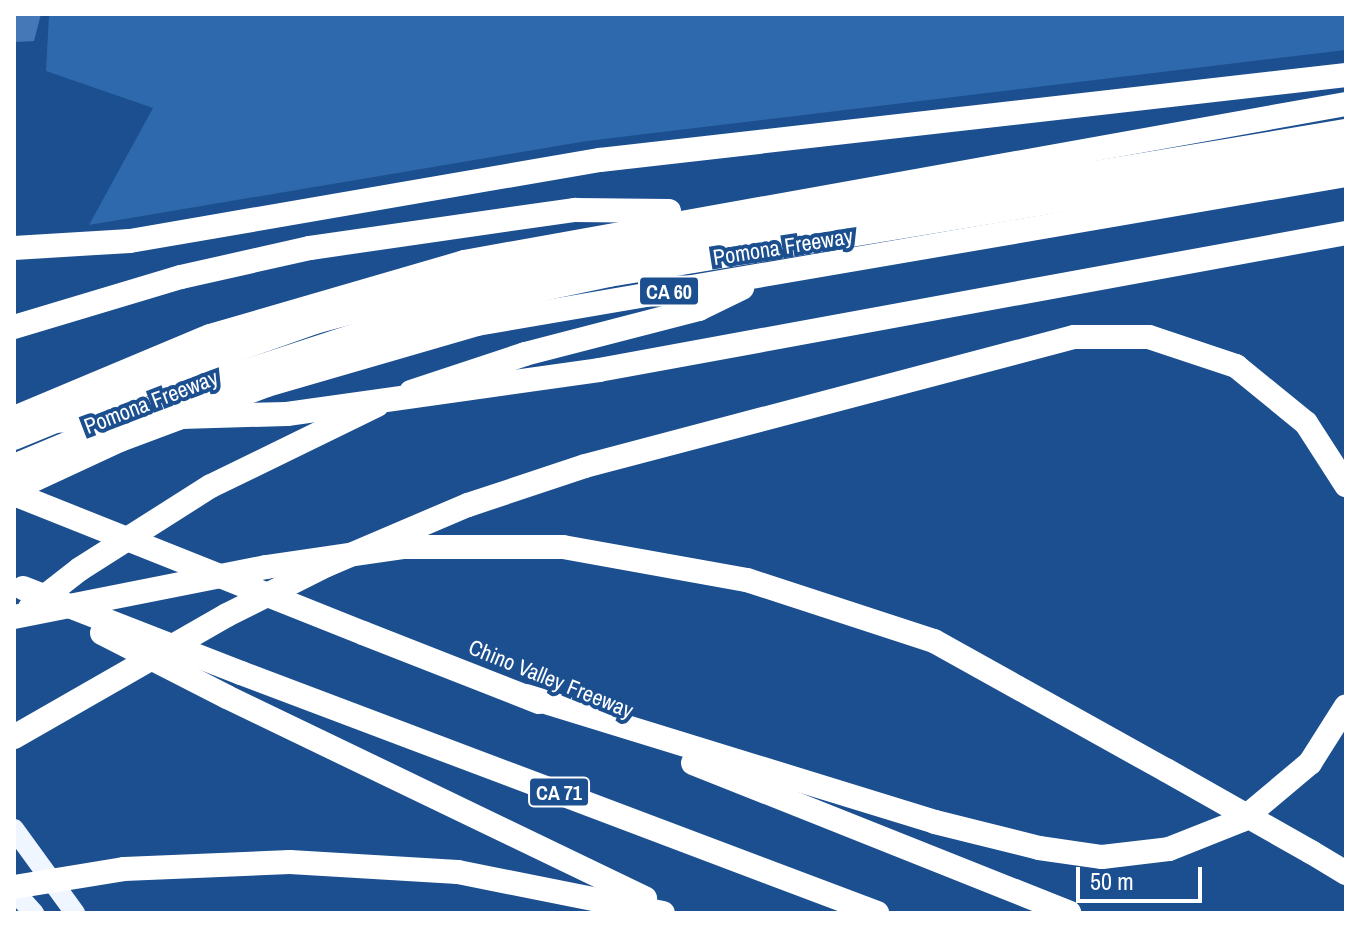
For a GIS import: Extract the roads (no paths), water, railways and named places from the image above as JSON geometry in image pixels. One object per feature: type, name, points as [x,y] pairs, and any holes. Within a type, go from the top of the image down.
[{"type":"highway","points":[[14,248],[130,241],[600,160],[1346,75]]},
{"type":"highway","name":"Pomona Freeway","points":[[14,420],[210,336],[309,304],[464,262],[728,211],[1346,104]]},
{"type":"highway","points":[[14,438],[187,367],[315,322],[437,289],[709,237],[1346,131]]},
{"type":"highway","points":[[14,466],[206,385],[369,331],[472,304],[609,275],[1346,153]]},
{"type":"highway","name":"Pomona Freeway","points":[[14,491],[186,414],[370,353],[577,304],[762,278],[1346,175]]},
{"type":"highway","points":[[14,327],[181,277],[335,244],[575,210],[728,211]]},
{"type":"highway","points":[[14,420],[177,421],[301,413],[599,370],[1346,233]]},
{"type":"highway","points":[[14,619],[162,515],[333,423],[467,371],[699,309],[762,278]]},
{"type":"highway","points":[[14,737],[227,615],[327,565],[468,505],[585,466],[1074,337],[1149,337],[1236,366],[1306,423],[1346,485]]},
{"type":"highway","name":"Chino Valley Freeway","points":[[14,491],[1069,913]]},
{"type":"highway","points":[[14,619],[322,557],[403,547],[563,547],[747,580],[934,641],[1346,870]]},
{"type":"highway","points":[[19,587],[227,697],[676,913]]},
{"type":"highway","name":"CA 71","points":[[19,587],[877,913]]},
{"type":"highway","points":[[526,696],[935,822],[1039,848],[1102,857],[1169,849],[1242,820],[1310,763],[1346,706]]},
{"type":"highway","points":[[14,889],[124,869],[290,862],[458,872],[663,913]]},
{"type":"main road","points":[[14,829],[75,913]]},
{"type":"main road","points":[[14,889],[34,913]]}]
